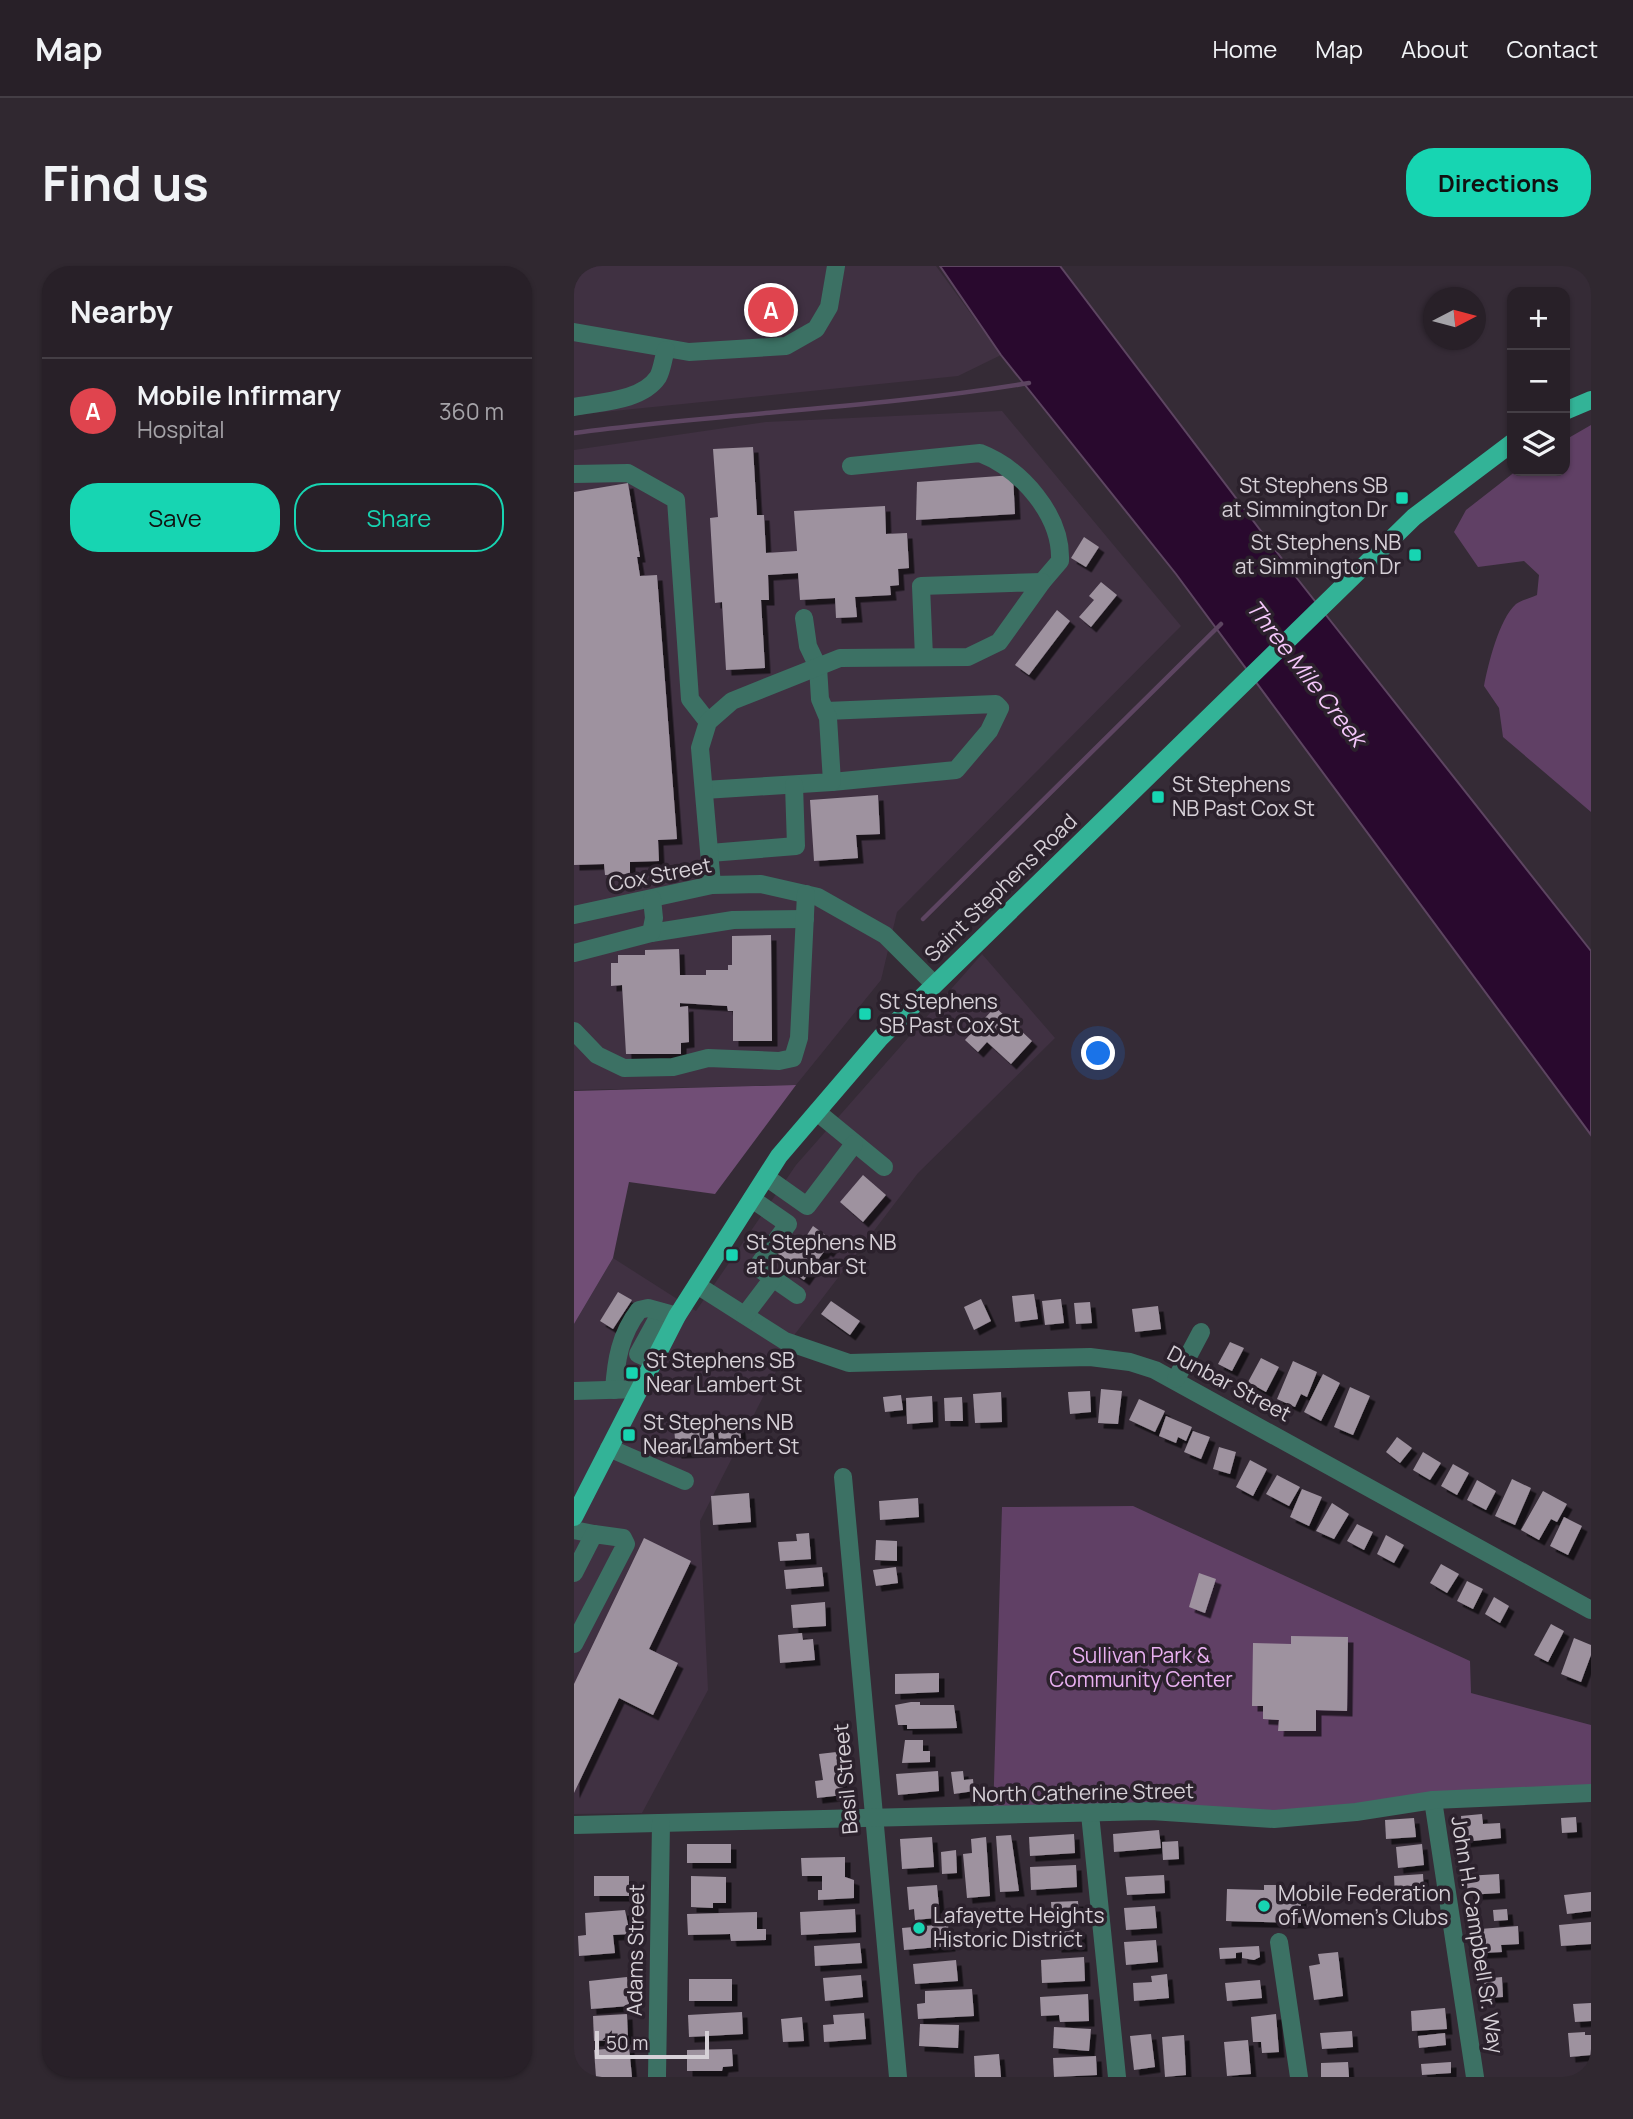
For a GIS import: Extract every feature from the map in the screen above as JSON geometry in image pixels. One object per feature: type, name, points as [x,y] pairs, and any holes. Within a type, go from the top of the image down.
[{"type":"main road","points":[[1570,409],[1591,400]]},
{"type":"main road","name":"Saint Stephens Road","points":[[574,1517],[639,1389],[646,1357],[669,1314],[697,1285],[779,1156],[881,1037],[1423,509],[1507,447]]},
{"type":"street","points":[[574,332],[689,352],[786,346],[816,329],[829,307],[836,266]]},
{"type":"street","points":[[574,407],[633,395],[650,386],[660,375],[666,350]]},
{"type":"street","points":[[712,885],[700,748],[708,722],[732,701],[840,658],[968,657],[999,642],[1060,561],[1058,537],[1040,503],[1019,475],[998,460],[980,453],[851,466]]},
{"type":"street","points":[[574,474],[628,473],[676,500],[690,699],[708,722]]},
{"type":"street","points":[[923,657],[921,586],[1042,582]]},
{"type":"street","points":[[804,618],[808,646],[818,667],[820,699],[826,711],[832,782]]},
{"type":"street","points":[[704,790],[832,782],[956,770],[989,731],[1000,708],[996,704],[826,711]]},
{"type":"street","points":[[710,853],[796,846],[793,785]]},
{"type":"street","name":"Cox Street","points":[[574,915],[712,885],[761,884],[818,897],[885,935],[934,984]]},
{"type":"street","points":[[574,1031],[597,1055],[624,1068],[673,1067],[708,1058],[779,1061],[793,1058],[799,1038],[806,894]]},
{"type":"street","points":[[651,933],[654,918],[652,899]]},
{"type":"street","points":[[574,953],[651,933],[733,920],[805,919]]},
{"type":"street","points":[[817,1112],[884,1167]]},
{"type":"street","points":[[766,1177],[807,1206],[853,1144]]},
{"type":"street","points":[[752,1199],[788,1224],[757,1268],[797,1295]]},
{"type":"street","points":[[745,1315],[773,1278]]},
{"type":"street","name":"Dunbar Street","points":[[697,1285],[785,1341],[849,1363],[1111,1358],[1130,1362],[1176,1379],[1591,1610]]},
{"type":"street","points":[[614,1390],[617,1352],[629,1323],[639,1310],[648,1308],[669,1314]]},
{"type":"street","points":[[1176,1379],[1201,1332]]},
{"type":"street","points":[[617,1352],[646,1357]]},
{"type":"street","points":[[574,1391],[639,1389]]},
{"type":"street","points":[[610,1448],[684,1481]]},
{"type":"street","name":"Basil Street","points":[[843,1477],[872,1819],[898,2077]]},
{"type":"street","points":[[574,1530],[623,1538],[626,1544],[574,1644]]},
{"type":"street","points":[[574,1573],[594,1534]]},
{"type":"street","name":"North Catherine Street","points":[[574,1825],[1151,1811],[1274,1819],[1356,1812],[1433,1800],[1591,1793]]},
{"type":"street","name":"John H. Campbell Sr. Way","points":[[1433,1800],[1475,2077]]},
{"type":"street","points":[[1090,1814],[1116,2077]]},
{"type":"street","name":"Adams Street","points":[[657,2077],[661,1823]]},
{"type":"street","points":[[1279,1942],[1299,2077]]},
{"type":"shaded area","points":[[574,266],[936,266],[1001,355],[958,376],[574,415]]},
{"type":"shaded area","points":[[1002,411],[1181,626],[897,912],[881,980],[796,1085],[574,1090],[574,450],[766,422]]},
{"type":"shaded area","points":[[982,954],[1055,1038],[918,1173],[795,1334],[700,1521],[708,1690],[642,1813],[574,1814],[574,1324],[613,1258],[696,1311],[796,1165]]},
{"type":"shaded area","points":[[796,1085],[715,1194],[629,1182],[613,1258],[574,1324],[574,1091]]},
{"type":"green space","points":[[1591,425],[1591,812],[1503,737],[1499,708],[1484,686],[1504,620],[1516,604],[1537,595],[1539,575],[1524,561],[1478,567],[1454,532],[1466,510],[1510,476],[1570,476],[1570,437]]},
{"type":"green space","name":"Sullivan Park & Community Center","points":[[1133,1506],[1470,1661],[1471,1693],[1591,1725],[1591,1793],[1356,1812],[993,1817],[1002,1507]]},
{"type":"water","name":"Three Mile Creek","points":[[940,266],[1060,266],[1292,572],[1591,951],[1591,1135],[1176,574],[1001,355]]},
{"type":"building","points":[[753,447],[757,515],[764,515],[766,553],[797,551],[794,511],[885,506],[886,534],[907,533],[909,568],[898,569],[899,585],[890,586],[891,595],[855,597],[857,617],[836,618],[835,598],[800,600],[798,573],[768,575],[769,600],[761,600],[765,668],[726,670],[722,602],[715,603],[710,518],[718,517],[713,449]]},
{"type":"building","points":[[1013,475],[1015,514],[916,520],[917,482]]},
{"type":"building","points":[[628,483],[640,557],[637,557],[640,576],[657,575],[677,839],[658,840],[659,861],[630,862],[630,874],[605,875],[604,864],[574,865],[574,492]]},
{"type":"building","points":[[1084,537],[1099,547],[1086,567],[1071,558]]},
{"type":"building","points":[[1101,582],[1117,595],[1091,627],[1079,617],[1094,600],[1089,596]]},
{"type":"building","points":[[1057,610],[1070,621],[1029,675],[1015,665]]},
{"type":"building","points":[[878,795],[880,834],[856,835],[858,858],[814,861],[810,800]]},
{"type":"building","points":[[771,935],[772,1041],[733,1041],[733,1011],[728,1011],[727,1006],[680,1003],[680,1007],[688,1006],[689,1042],[681,1043],[681,1054],[626,1054],[622,985],[611,986],[611,963],[618,963],[618,955],[645,955],[645,950],[679,949],[680,975],[706,975],[706,970],[728,970],[728,965],[732,965],[732,936]]},
{"type":"building","points":[[995,1007],[1032,1041],[1011,1064],[987,1042],[978,1052],[965,1040]]},
{"type":"building","points":[[863,1175],[886,1195],[863,1222],[840,1202]]},
{"type":"building","points":[[813,1226],[835,1242],[828,1252],[825,1250],[804,1280],[786,1267],[789,1262],[775,1252],[783,1240],[797,1250]]},
{"type":"building","points":[[618,1292],[632,1300],[613,1329],[600,1321]]},
{"type":"building","points":[[1034,1294],[1038,1319],[1015,1322],[1012,1296]]},
{"type":"building","points":[[981,1299],[991,1321],[974,1330],[964,1307]]},
{"type":"building","points":[[1061,1299],[1064,1323],[1045,1325],[1042,1301]]},
{"type":"building","points":[[831,1301],[860,1321],[850,1335],[821,1314]]},
{"type":"building","points":[[1090,1302],[1092,1323],[1076,1324],[1074,1303]]},
{"type":"building","points":[[1158,1306],[1161,1329],[1135,1332],[1132,1309]]},
{"type":"building","points":[[1230,1342],[1244,1348],[1232,1371],[1218,1364]]},
{"type":"building","points":[[1261,1358],[1279,1367],[1266,1392],[1248,1382]]},
{"type":"building","points":[[1293,1361],[1317,1372],[1307,1397],[1301,1394],[1295,1407],[1277,1399]]},
{"type":"building","points":[[1323,1374],[1340,1383],[1321,1421],[1304,1412]]},
{"type":"building","points":[[1350,1387],[1370,1396],[1353,1435],[1334,1427]]},
{"type":"building","points":[[1101,1389],[1122,1391],[1118,1424],[1098,1423]]},
{"type":"building","points":[[1090,1391],[1091,1412],[1070,1414],[1068,1392]]},
{"type":"building","points":[[1001,1392],[1002,1422],[975,1423],[973,1394]]},
{"type":"building","points":[[901,1395],[903,1410],[885,1412],[883,1397]]},
{"type":"building","points":[[932,1396],[933,1422],[907,1424],[906,1398]]},
{"type":"building","points":[[962,1397],[963,1421],[945,1421],[944,1398]]},
{"type":"building","points":[[1139,1399],[1165,1411],[1155,1432],[1129,1420]]},
{"type":"building","points":[[1166,1416],[1192,1427],[1186,1441],[1178,1437],[1176,1443],[1159,1436]]},
{"type":"building","points":[[739,1418],[741,1438],[719,1439],[717,1420]]},
{"type":"building","points":[[713,1424],[715,1451],[676,1453],[674,1426]]},
{"type":"building","points":[[1193,1431],[1210,1437],[1201,1459],[1184,1452]]},
{"type":"building","points":[[1397,1437],[1412,1448],[1400,1463],[1386,1452]]},
{"type":"building","points":[[1219,1447],[1236,1452],[1230,1474],[1213,1469]]},
{"type":"building","points":[[1423,1452],[1441,1463],[1430,1480],[1413,1470]]},
{"type":"building","points":[[1250,1460],[1267,1469],[1253,1496],[1236,1487]]},
{"type":"building","points":[[1453,1464],[1469,1473],[1457,1495],[1441,1486]]},
{"type":"building","points":[[1277,1475],[1300,1487],[1289,1506],[1266,1494]]},
{"type":"building","points":[[1512,1479],[1531,1488],[1515,1525],[1495,1516]]},
{"type":"building","points":[[1477,1480],[1496,1491],[1486,1510],[1467,1500]]},
{"type":"building","points":[[1302,1489],[1322,1497],[1309,1526],[1290,1517]]},
{"type":"building","points":[[1543,1491],[1567,1504],[1557,1522],[1551,1519],[1539,1540],[1521,1530]]},
{"type":"building","points":[[749,1493],[751,1522],[713,1525],[711,1496]]},
{"type":"building","points":[[918,1498],[919,1517],[880,1520],[879,1501]]},
{"type":"building","points":[[1332,1503],[1349,1514],[1334,1539],[1316,1531]]},
{"type":"building","points":[[1564,1517],[1582,1526],[1568,1555],[1550,1546]]},
{"type":"building","points":[[1357,1524],[1373,1532],[1364,1550],[1347,1541]]},
{"type":"building","points":[[809,1533],[811,1559],[780,1561],[778,1542],[797,1541],[796,1534]]},
{"type":"building","points":[[1386,1535],[1404,1545],[1394,1563],[1377,1554]]},
{"type":"building","points":[[644,1538],[691,1561],[649,1649],[678,1663],[653,1715],[619,1698],[574,1793],[574,1684]]},
{"type":"building","points":[[876,1540],[897,1541],[897,1561],[875,1560]]},
{"type":"building","points":[[1441,1564],[1459,1574],[1447,1593],[1430,1583]]},
{"type":"building","points":[[822,1567],[824,1586],[786,1589],[784,1570]]},
{"type":"building","points":[[896,1567],[898,1583],[876,1586],[873,1570]]},
{"type":"building","points":[[1199,1573],[1216,1579],[1205,1613],[1189,1607]]},
{"type":"building","points":[[1467,1581],[1483,1589],[1473,1609],[1457,1601]]},
{"type":"building","points":[[1494,1597],[1509,1606],[1500,1623],[1485,1614]]},
{"type":"building","points":[[825,1602],[826,1626],[793,1628],[791,1605]]},
{"type":"building","points":[[1551,1624],[1564,1631],[1548,1662],[1534,1655]]},
{"type":"building","points":[[802,1633],[803,1640],[813,1639],[815,1660],[780,1663],[778,1635]]},
{"type":"building","points":[[1291,1636],[1348,1637],[1347,1711],[1316,1710],[1316,1731],[1278,1731],[1279,1720],[1263,1719],[1263,1706],[1252,1706],[1253,1643],[1291,1644]]},
{"type":"building","points":[[1574,1638],[1591,1645],[1591,1655],[1581,1682],[1561,1674]]},
{"type":"building","points":[[939,1673],[939,1692],[895,1694],[895,1674]]},
{"type":"building","points":[[920,1702],[920,1705],[954,1705],[957,1728],[907,1729],[907,1725],[898,1725],[895,1705]]},
{"type":"building","points":[[905,1740],[923,1740],[923,1751],[930,1751],[930,1762],[902,1763]]},
{"type":"building","points":[[845,1751],[847,1769],[841,1770],[843,1795],[817,1798],[815,1781],[823,1780],[819,1754]]},
{"type":"building","points":[[938,1771],[939,1791],[898,1795],[896,1774]]},
{"type":"building","points":[[963,1771],[964,1780],[973,1779],[974,1791],[954,1794],[951,1772]]},
{"type":"building","points":[[1482,1814],[1483,1824],[1500,1823],[1501,1838],[1463,1842],[1461,1816]]},
{"type":"building","points":[[1576,1817],[1577,1832],[1562,1833],[1561,1818]]},
{"type":"building","points":[[1414,1818],[1416,1837],[1386,1839],[1385,1820]]},
{"type":"building","points":[[1159,1830],[1161,1848],[1114,1852],[1113,1834]]},
{"type":"building","points":[[1074,1834],[1075,1853],[1030,1856],[1029,1837]]},
{"type":"building","points":[[1011,1835],[1019,1891],[1000,1892],[996,1836]]},
{"type":"building","points":[[932,1837],[934,1867],[902,1869],[900,1839]]},
{"type":"building","points":[[986,1837],[990,1896],[967,1898],[963,1854],[972,1853],[971,1839]]},
{"type":"building","points":[[1178,1841],[1179,1859],[1163,1860],[1162,1842]]},
{"type":"building","points":[[687,1844],[731,1844],[731,1863],[687,1863]]},
{"type":"building","points":[[1422,1844],[1424,1865],[1398,1868],[1396,1847]]},
{"type":"building","points":[[956,1850],[957,1873],[942,1874],[941,1852]]},
{"type":"building","points":[[845,1857],[845,1877],[854,1880],[854,1898],[818,1900],[818,1890],[822,1890],[822,1876],[802,1876],[801,1858]]},
{"type":"building","points":[[1076,1865],[1077,1887],[1031,1890],[1030,1867]]},
{"type":"building","points":[[1423,1874],[1424,1894],[1395,1896],[1394,1876]]},
{"type":"building","points":[[1499,1874],[1500,1893],[1468,1895],[1466,1876]]},
{"type":"building","points":[[1164,1875],[1165,1893],[1127,1895],[1125,1877]]},
{"type":"building","points":[[594,1876],[629,1876],[629,1896],[594,1896]]},
{"type":"building","points":[[691,1876],[726,1877],[726,1903],[713,1903],[713,1908],[691,1907]]},
{"type":"building","points":[[937,1885],[939,1908],[935,1908],[936,1918],[915,1920],[914,1909],[909,1910],[907,1887]]},
{"type":"building","name":"Mobile Federation of Women's Clubs","points":[[1264,1885],[1283,1885],[1283,1890],[1301,1890],[1301,1923],[1226,1921],[1227,1889],[1264,1890]]},
{"type":"building","points":[[1591,1892],[1591,1911],[1567,1914],[1564,1895]]},
{"type":"building","points":[[1078,1901],[1079,1917],[1052,1919],[1051,1902]]},
{"type":"building","points":[[1155,1906],[1157,1928],[1126,1930],[1124,1908]]},
{"type":"building","points":[[855,1909],[856,1932],[801,1935],[800,1912]]},
{"type":"building","points":[[1507,1909],[1508,1920],[1494,1921],[1493,1910]]},
{"type":"building","points":[[625,1910],[630,1934],[613,1935],[615,1953],[579,1956],[578,1936],[586,1935],[585,1913]]},
{"type":"building","points":[[757,1912],[757,1929],[766,1929],[766,1940],[731,1941],[730,1934],[688,1935],[687,1914]]},
{"type":"building","points":[[1591,1922],[1591,1944],[1561,1946],[1559,1925]]},
{"type":"building","points":[[948,1924],[950,1946],[904,1950],[902,1928]]},
{"type":"building","points":[[1518,1926],[1519,1944],[1501,1945],[1502,1952],[1481,1953],[1480,1929]]},
{"type":"building","points":[[1081,1929],[1082,1946],[1056,1947],[1055,1931]]},
{"type":"building","points":[[1156,1940],[1158,1962],[1126,1965],[1124,1942]]},
{"type":"building","points":[[860,1943],[862,1963],[815,1966],[814,1946]]},
{"type":"building","points":[[1259,1946],[1260,1957],[1254,1960],[1242,1958],[1242,1952],[1236,1953],[1236,1958],[1220,1959],[1219,1948]]},
{"type":"building","points":[[1338,1952],[1343,1996],[1314,2000],[1309,1966],[1320,1964],[1318,1954]]},
{"type":"building","points":[[1084,1957],[1085,1981],[1042,1983],[1041,1960]]},
{"type":"building","points":[[956,1960],[958,1981],[915,1984],[913,1964]]},
{"type":"building","points":[[1167,1974],[1169,1998],[1134,2001],[1133,1983],[1152,1982],[1151,1976]]},
{"type":"building","points":[[861,1975],[863,1997],[825,2001],[823,1978]]},
{"type":"building","points":[[627,1977],[629,2006],[591,2009],[589,1981]]},
{"type":"building","points":[[1502,1977],[1503,1997],[1482,1998],[1481,1979]]},
{"type":"building","points":[[689,1979],[732,1979],[732,2001],[689,2001]]},
{"type":"building","points":[[1260,1980],[1262,1998],[1227,2001],[1225,1983]]},
{"type":"building","points":[[972,1989],[974,2016],[918,2019],[917,2004],[925,2003],[925,1991]]},
{"type":"building","points":[[1088,1994],[1089,2021],[1060,2022],[1059,2015],[1041,2016],[1040,1997]]},
{"type":"building","points":[[1591,2003],[1591,2021],[1575,2022],[1573,2004]]},
{"type":"building","points":[[1445,2008],[1447,2029],[1412,2031],[1411,2011]]},
{"type":"building","points":[[742,2012],[743,2034],[689,2037],[688,2015]]},
{"type":"building","points":[[864,2013],[866,2039],[824,2042],[823,2025],[834,2024],[833,2015]]},
{"type":"building","points":[[627,2014],[628,2039],[594,2041],[593,2016]]},
{"type":"building","points":[[1276,2014],[1279,2052],[1262,2053],[1261,2042],[1253,2042],[1251,2017]]},
{"type":"building","points":[[802,2017],[804,2041],[783,2042],[781,2019]]},
{"type":"building","points":[[920,2024],[959,2025],[958,2048],[919,2046]]},
{"type":"building","points":[[1054,2027],[1091,2029],[1089,2051],[1053,2048]]},
{"type":"building","points":[[1352,2031],[1353,2047],[1322,2049],[1320,2033]]},
{"type":"building","points":[[1585,2032],[1585,2035],[1591,2035],[1591,2055],[1570,2057],[1568,2033]]},
{"type":"building","points":[[1445,2033],[1446,2045],[1419,2048],[1418,2036]]},
{"type":"building","points":[[1151,2034],[1155,2067],[1134,2070],[1130,2036]]},
{"type":"building","points":[[1184,2035],[1186,2075],[1165,2077],[1162,2037]]},
{"type":"building","points":[[1248,2040],[1251,2074],[1227,2076],[1224,2042]]},
{"type":"building","points":[[629,2047],[632,2077],[596,2077],[594,2050]]},
{"type":"building","points":[[732,2049],[733,2066],[723,2067],[722,2071],[687,2071],[687,2050]]},
{"type":"building","points":[[999,2054],[1001,2077],[975,2077],[974,2056]]},
{"type":"building","points":[[1096,2056],[1097,2075],[1054,2077],[1053,2058]]},
{"type":"building","points":[[1348,2062],[1349,2077],[1321,2077],[1321,2063]]},
{"type":"building","points":[[1451,2062],[1451,2073],[1422,2075],[1421,2064]]},
{"type":"waterway","points":[[574,433],[915,399],[1029,383]]},
{"type":"waterway","points":[[923,919],[1221,624]]},
{"type":"place","name":"Mobile Infirmary","points":[[771,310]]},
{"type":"place","name":"St Stephens SB at Simmington Dr","points":[[1402,498]]},
{"type":"place","name":"St Stephens NB at Simmington Dr","points":[[1415,555]]},
{"type":"place","name":"St Stephens NB Past Cox St","points":[[1158,797]]},
{"type":"place","name":"St Stephens SB Past Cox St","points":[[865,1014]]},
{"type":"place","name":"St Stephens NB at Dunbar St","points":[[732,1255]]},
{"type":"place","name":"St Stephens SB Near Lambert St","points":[[632,1373]]},
{"type":"place","name":"St Stephens NB Near Lambert St","points":[[629,1435]]},
{"type":"place","name":"Mobile Federation of Women's Clubs","points":[[1264,1906]]},
{"type":"place","name":"Lafayette Heights Historic District","points":[[919,1928]]}]
